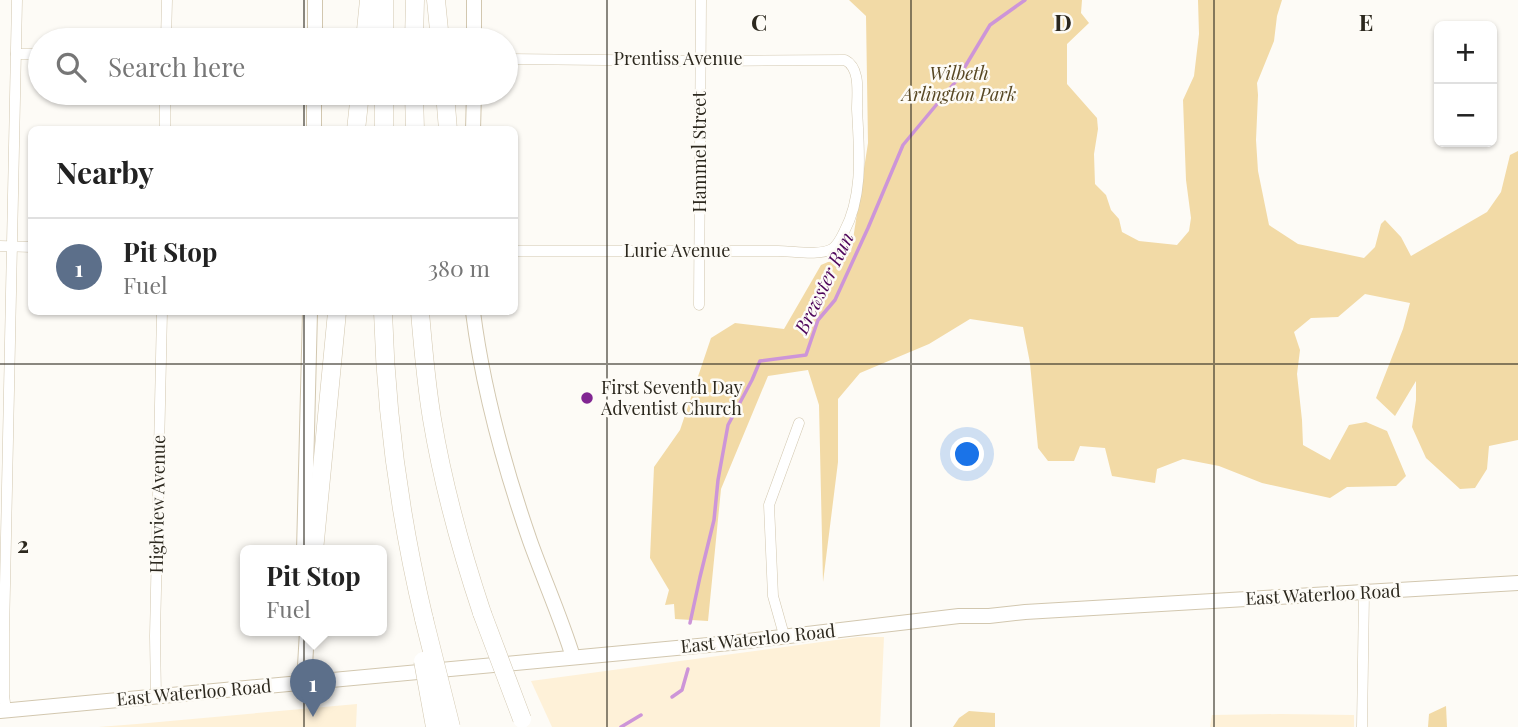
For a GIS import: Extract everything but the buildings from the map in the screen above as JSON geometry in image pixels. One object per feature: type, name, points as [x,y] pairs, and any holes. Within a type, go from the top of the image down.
[{"type":"highway","points":[[366,28],[369,0]]},
{"type":"highway","points":[[384,0],[384,28]]},
{"type":"highway","points":[[414,28],[415,0]]},
{"type":"highway","points":[[436,0],[439,28]]},
{"type":"highway","points":[[356,126],[359,105]]},
{"type":"highway","points":[[384,105],[384,126]]},
{"type":"highway","points":[[414,105],[415,126]]},
{"type":"highway","points":[[446,105],[449,126]]},
{"type":"highway","points":[[315,545],[337,315]]},
{"type":"highway","points":[[383,315],[390,436],[435,727]]},
{"type":"highway","points":[[420,315],[435,432],[456,527],[482,613],[524,723]]},
{"type":"highway","points":[[419,619],[451,727]]},
{"type":"main road","points":[[315,0],[315,28]]},
{"type":"main road","points":[[474,0],[474,28]]},
{"type":"main road","points":[[314,105],[314,126]]},
{"type":"main road","points":[[473,126],[474,105]]},
{"type":"main road","points":[[304,545],[310,315]]},
{"type":"main road","points":[[474,315],[487,395],[507,470],[530,542],[573,657]]},
{"type":"main road","name":"East Waterloo Road","points":[[3,711],[730,643],[959,616],[1518,583]]},
{"type":"main road","points":[[304,684],[307,636]]},
{"type":"street","points":[[3,711],[17,0]]},
{"type":"street","points":[[166,28],[167,0]]},
{"type":"street","name":"Hammel Street","points":[[699,305],[701,0]]},
{"type":"street","points":[[16,54],[28,54]]},
{"type":"street","name":"Prentiss Avenue","points":[[518,59],[849,62],[857,81],[858,176],[856,200],[838,244]]},
{"type":"street","points":[[165,105],[165,126]]},
{"type":"street","name":"Lurie Avenue","points":[[518,251],[811,253],[831,250],[838,244]]},
{"type":"street","points":[[0,246],[28,247]]},
{"type":"street","name":"Highview Avenue","points":[[156,697],[162,315]]},
{"type":"street","points":[[784,635],[773,596],[769,505],[799,423]]},
{"type":"street","points":[[1362,727],[1364,593]]},
{"type":"shaded area","points":[[858,637],[884,637],[880,727],[552,727],[531,681]]},
{"type":"shaded area","points":[[357,704],[356,727],[98,727],[137,724]]},
{"type":"shaded area","points":[[1212,715],[1354,715],[1354,727],[1210,727]]},
{"type":"green space","name":"Wilbeth Arlington Park","points":[[849,0],[1082,0],[1081,13],[1089,23],[1067,44],[1067,84],[1097,118],[1095,184],[1106,195],[1111,210],[1119,219],[1122,232],[1139,241],[1177,245],[1189,231],[1191,218],[1186,180],[1183,100],[1194,76],[1199,34],[1198,0],[1282,0],[1274,41],[1257,83],[1258,171],[1269,225],[1298,244],[1364,258],[1375,247],[1381,224],[1385,220],[1401,237],[1411,256],[1487,212],[1501,192],[1510,155],[1518,151],[1518,440],[1489,446],[1487,469],[1475,488],[1460,489],[1426,458],[1412,427],[1416,381],[1395,416],[1376,398],[1403,329],[1410,303],[1365,294],[1338,317],[1311,318],[1294,332],[1300,350],[1297,374],[1303,445],[1330,460],[1349,425],[1366,422],[1387,431],[1406,476],[1396,486],[1347,487],[1330,498],[1262,483],[1219,466],[1183,459],[1157,469],[1155,483],[1112,476],[1105,448],[1080,446],[1074,461],[1048,461],[1038,448],[1030,363],[1023,327],[970,319],[929,344],[860,373],[838,399],[838,462],[823,582],[819,405],[808,370],[768,376],[721,489],[708,621],[675,619],[674,604],[665,605],[669,590],[650,558],[654,467],[680,430],[711,338],[735,323],[784,329],[821,265],[851,252],[868,143],[866,16]]},
{"type":"green space","points":[[1446,706],[1447,727],[1428,727],[1429,714]]},
{"type":"green space","points":[[969,711],[995,713],[995,727],[953,727],[959,718]]},
{"type":"waterway","name":"Brewster Run","points":[[690,623],[714,520],[728,425],[760,361],[806,355],[818,320],[835,300],[903,145],[957,80],[990,25],[1025,0]]},
{"type":"waterway","name":"Brewster Run","points":[[672,697],[682,690],[688,669]]},
{"type":"waterway","name":"Brewster Run","points":[[621,727],[641,715]]},
{"type":"place","name":"First Seventh Day Adventist Church","points":[[587,398]]},
{"type":"place","name":"Pit Stop","points":[[313,717]]}]
